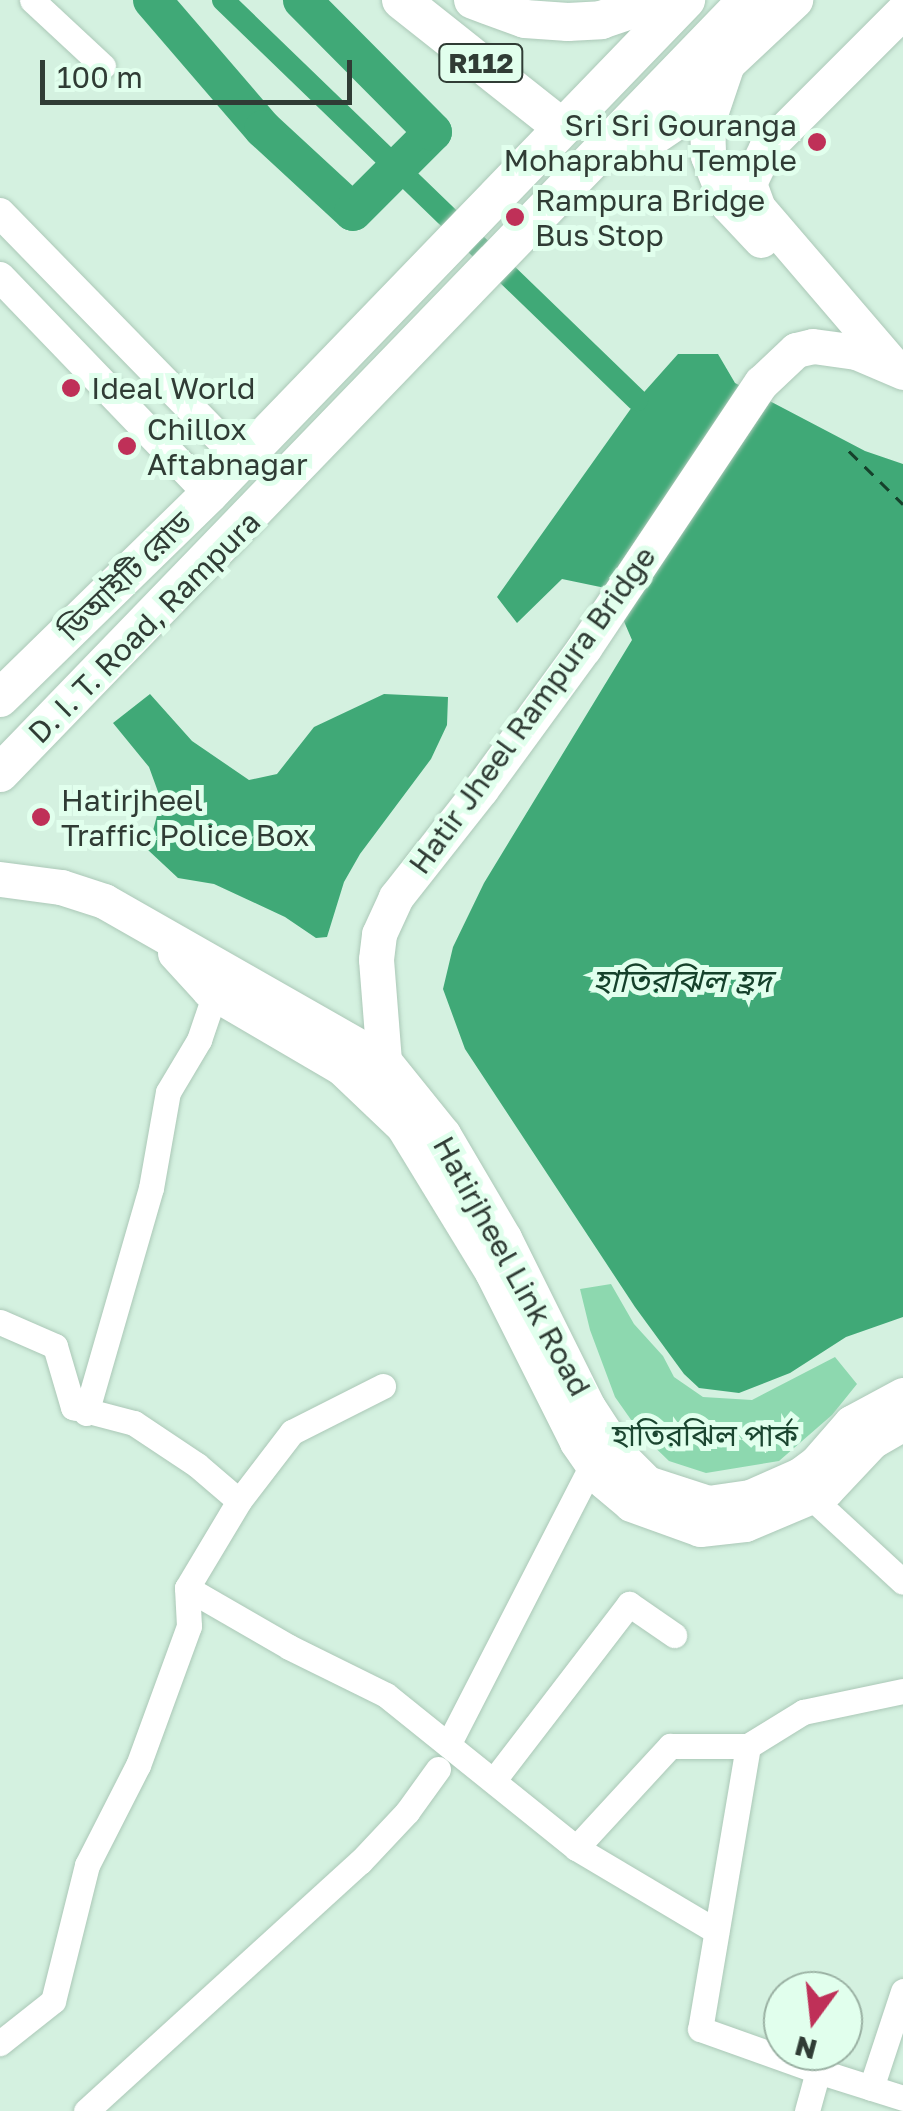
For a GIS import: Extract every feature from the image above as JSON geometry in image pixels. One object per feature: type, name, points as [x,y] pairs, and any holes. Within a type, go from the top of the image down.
[{"type":"main road","name":"R112","points":[[402,0],[561,127]]},
{"type":"main road","name":"R112","points":[[474,0],[525,19],[554,22],[601,20],[660,0]]},
{"type":"main road","name":"ডিআইটি রোড","points":[[0,698],[209,494],[686,0]]},
{"type":"main road","points":[[609,147],[652,137],[677,120],[771,5]]},
{"type":"main road","name":"D. I. T. Road, Rampura","points":[[0,773],[609,147],[771,5]]},
{"type":"main road","points":[[846,313],[758,208],[749,183],[766,148],[903,11]]},
{"type":"main road","points":[[728,62],[707,123],[708,156],[728,205],[794,274],[846,313],[901,364]]},
{"type":"main road","name":"Hatir Jheel Rampura Bridge","points":[[384,1061],[375,984],[380,934],[389,910],[584,648],[762,382],[796,350],[814,346],[834,346],[901,364]]},
{"type":"main road","name":"Hatirjheel Link Road","points":[[0,878],[74,890],[104,901],[303,1011],[384,1061],[442,1134],[504,1238],[588,1407],[620,1456],[647,1483],[708,1503],[750,1497],[800,1475],[818,1462],[851,1423],[903,1395]]},
{"type":"main road","points":[[151,929],[215,993],[341,1067],[403,1126],[492,1272],[560,1412],[592,1465],[631,1504],[700,1529],[745,1524],[812,1497],[834,1483],[872,1441],[903,1423]]},
{"type":"street","points":[[32,0],[102,66]]},
{"type":"street","points":[[3,222],[65,275],[240,460]]},
{"type":"street","points":[[31,308],[65,275]]},
{"type":"street","points":[[0,277],[209,494]]},
{"type":"street","points":[[161,447],[198,415]]},
{"type":"street","points":[[86,1414],[151,1188],[168,1092],[198,1040],[215,993]]},
{"type":"street","points":[[0,1322],[55,1346],[72,1407],[86,1414],[134,1424],[197,1465],[239,1501]]},
{"type":"street","points":[[0,2043],[53,2001],[87,1865],[138,1765],[189,1626],[188,1588],[267,1459],[292,1432],[382,1386]]},
{"type":"street","points":[[449,1743],[592,1465]]},
{"type":"street","points":[[812,1497],[903,1582]]},
{"type":"street","points":[[188,1588],[289,1647],[386,1695],[576,1848],[716,1931]]},
{"type":"street","points":[[494,1780],[629,1604],[674,1636]]},
{"type":"street","points":[[576,1848],[670,1746],[748,1746],[802,1712],[903,1691]]},
{"type":"street","points":[[748,1746],[700,2029],[903,2098]]},
{"type":"street","points":[[86,2111],[360,1862],[407,1812],[438,1769]]},
{"type":"street","points":[[871,2088],[903,1991]]},
{"type":"street","points":[[807,2111],[818,2072]]},
{"type":"green space","name":"হাতিরঝিল পার্ক","points":[[611,1284],[634,1324],[663,1356],[674,1377],[703,1397],[752,1400],[835,1357],[857,1384],[832,1415],[779,1461],[706,1473],[669,1461],[641,1434],[615,1397],[590,1330],[580,1289]]},
{"type":"water","name":"হাতিরঝিল হ্রদ","points":[[678,354],[718,354],[735,383],[865,451],[903,464],[903,1317],[846,1337],[790,1373],[739,1393],[699,1388],[684,1374],[635,1307],[465,1049],[443,989],[453,947],[484,883],[632,640],[610,589],[562,579],[517,623],[497,597],[637,400]]},
{"type":"water","points":[[150,694],[192,741],[249,780],[277,774],[314,727],[384,694],[448,697],[447,725],[431,759],[360,854],[344,882],[327,937],[316,938],[285,917],[214,884],[178,878],[148,850],[161,800],[149,767],[113,723]]},
{"type":"waterway","points":[[152,0],[263,129],[353,212],[433,132],[302,0]]},
{"type":"waterway","points":[[223,0],[637,400]]},
{"type":"ferry route","points":[[849,451],[903,504]]},
{"type":"place","name":"Sri Sri Gouranga Mohaprabhu Temple","points":[[817,142]]},
{"type":"place","name":"Rampura Bridge Bus Stop","points":[[515,217]]},
{"type":"place","name":"Ideal World","points":[[71,388]]},
{"type":"place","name":"Chillox Aftabnagar","points":[[127,446]]},
{"type":"place","name":"Hatirjheel Traffic Police Box","points":[[41,817]]}]
